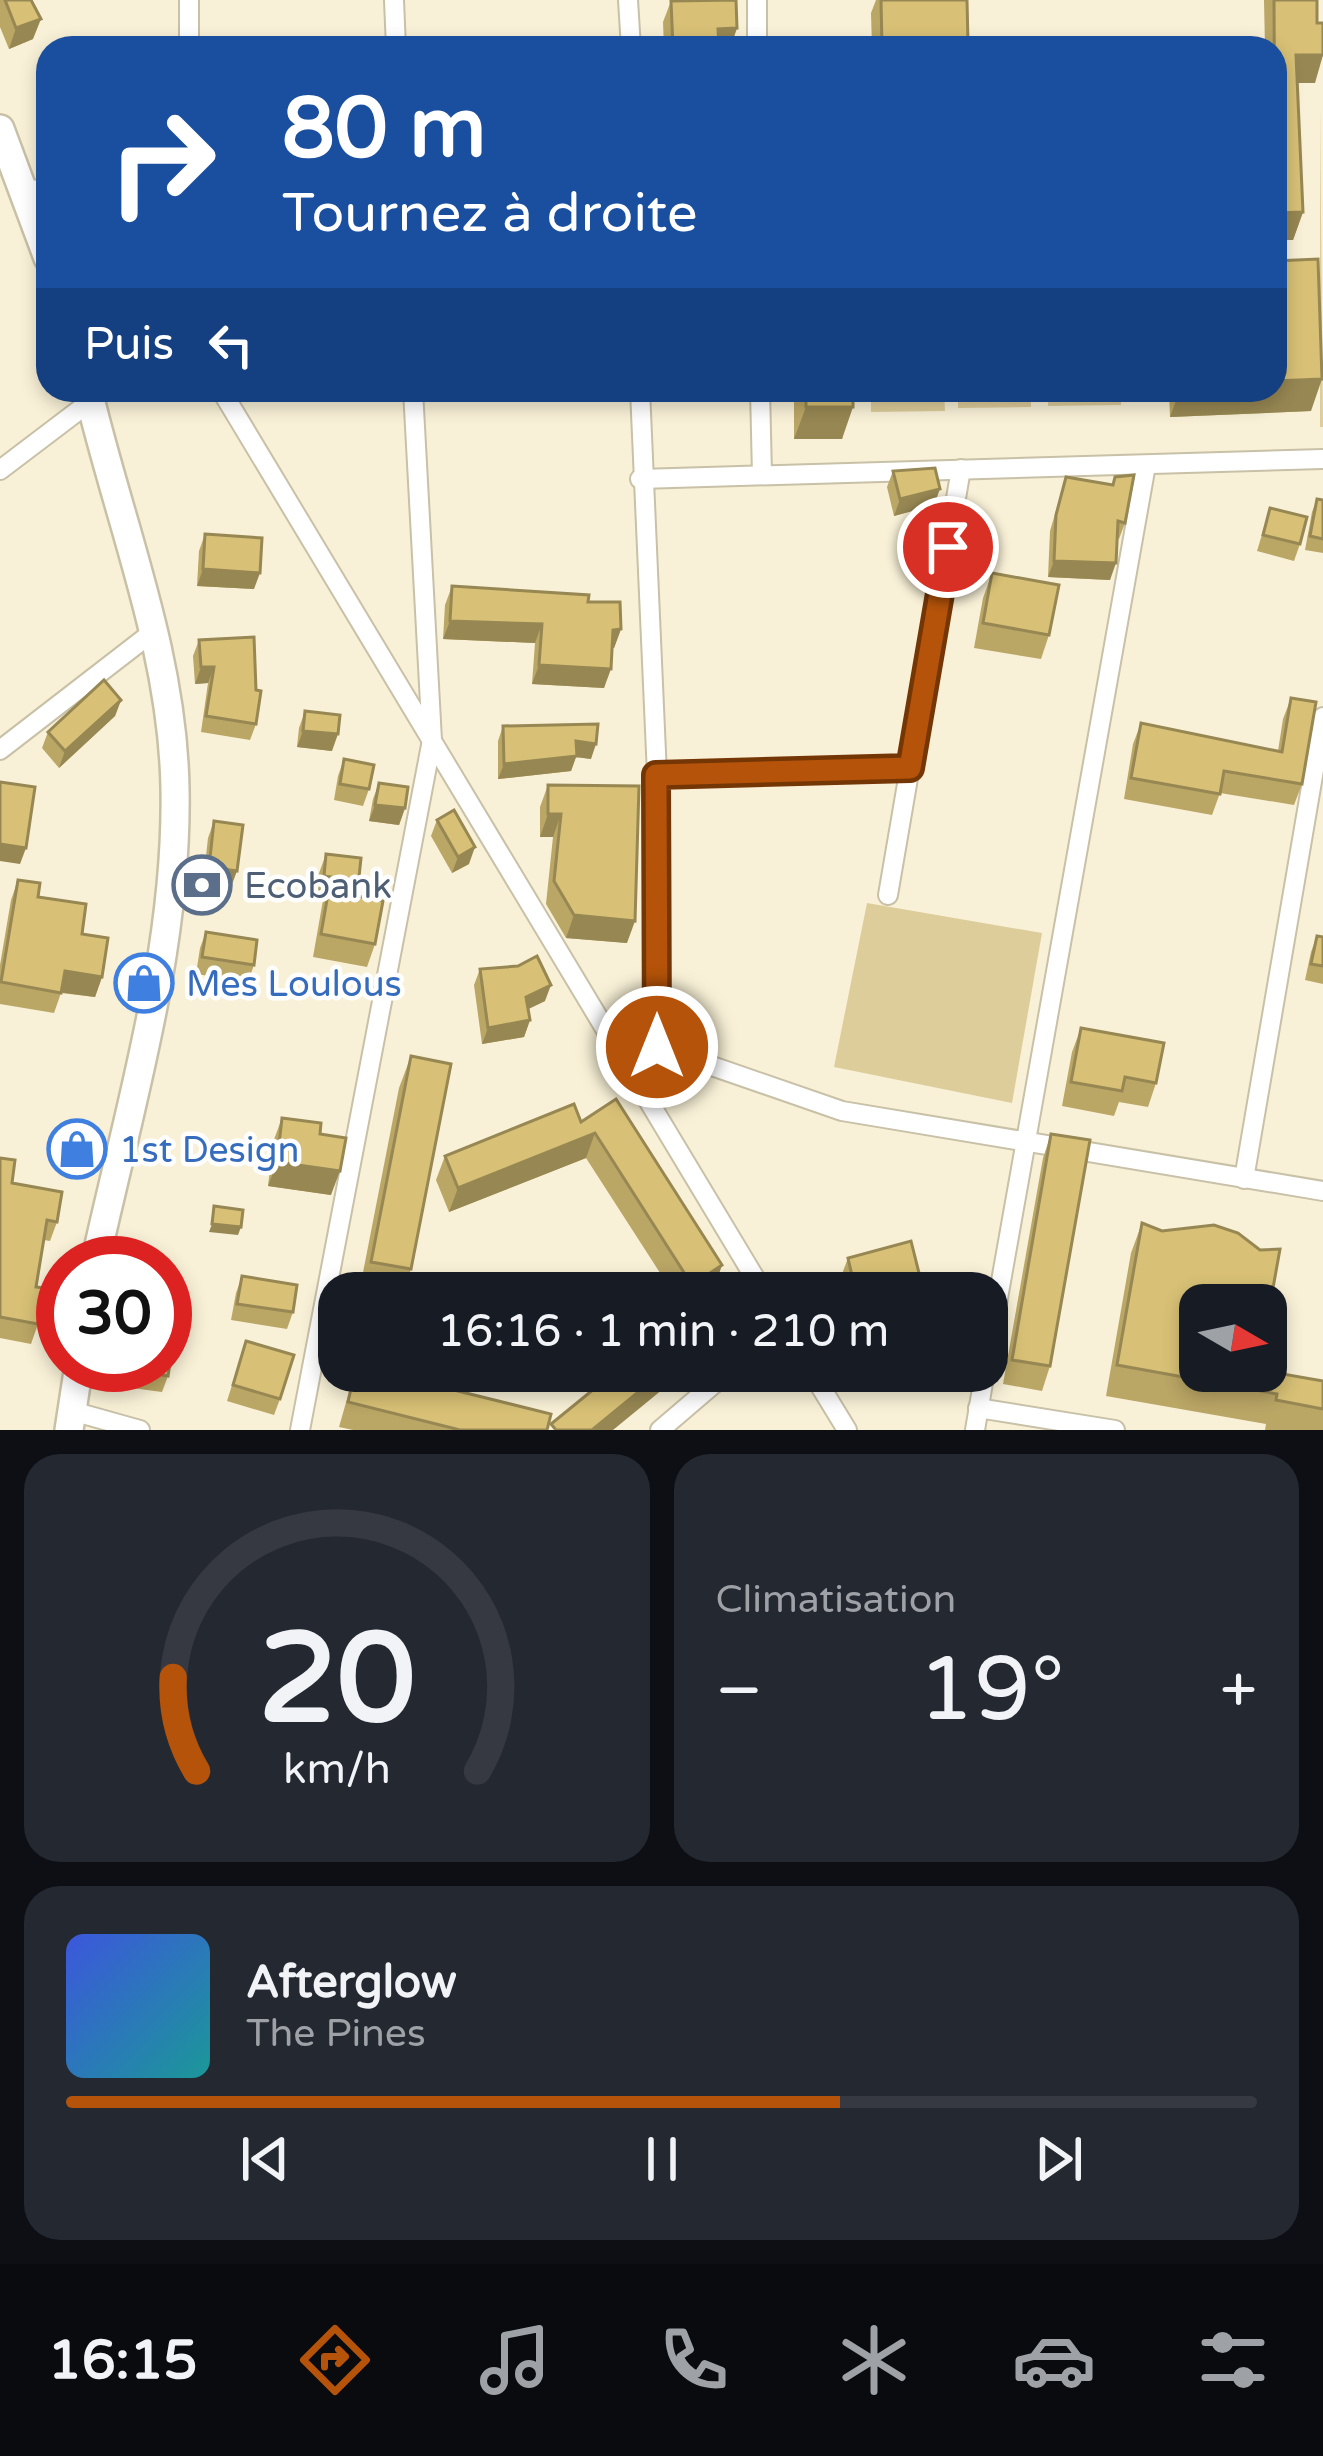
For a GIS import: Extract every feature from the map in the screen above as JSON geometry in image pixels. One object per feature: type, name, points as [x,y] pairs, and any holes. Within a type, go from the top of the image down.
[{"type":"main road","points":[[0,130],[36,188]]},
{"type":"main road","points":[[91,402],[154,631],[175,787],[170,898],[161,963],[101,1236]]},
{"type":"street","points":[[189,0],[189,36]]},
{"type":"street","points":[[394,0],[396,36]]},
{"type":"street","points":[[628,0],[630,36]]},
{"type":"street","points":[[757,0],[757,36]]},
{"type":"street","points":[[0,470],[82,402]]},
{"type":"street","points":[[228,402],[751,1272]]},
{"type":"street","points":[[300,1430],[432,740],[414,402]]},
{"type":"street","points":[[640,402],[656,775],[657,1047],[842,1111],[1323,1191]]},
{"type":"street","points":[[760,402],[762,476]]},
{"type":"street","points":[[640,479],[1323,459]]},
{"type":"street","points":[[1003,1272],[1146,465]]},
{"type":"street","points":[[889,895],[962,469]]},
{"type":"street","points":[[0,750],[154,631]]},
{"type":"street","points":[[1244,1179],[1323,717]]},
{"type":"street","points":[[656,775],[910,768]]},
{"type":"street","points":[[660,1430],[704,1392]]},
{"type":"street","points":[[824,1392],[847,1430]]},
{"type":"street","points":[[975,1430],[982,1392]]},
{"type":"street","points":[[979,1408],[1115,1430]]},
{"type":"street","points":[[70,1421],[140,1430]]},
{"type":"shaded area","points":[[1320,106],[1323,427],[1320,427]]},
{"type":"shaded area","points":[[871,402],[945,402],[945,411],[871,412]]},
{"type":"shaded area","points":[[958,402],[1031,402],[1031,407],[958,408]]},
{"type":"shaded area","points":[[1048,402],[1121,402],[1121,405],[1048,406]]},
{"type":"shaded area","points":[[867,903],[1042,933],[1012,1103],[834,1067]]},
{"type":"building","points":[[5,0],[31,0],[41,19],[16,28]]},
{"type":"building","points":[[736,0],[737,28],[718,29],[718,36],[672,36],[671,1]]},
{"type":"building","points":[[881,0],[967,0],[968,36],[882,36]]},
{"type":"building","points":[[1274,0],[1317,0],[1323,55],[1296,55],[1303,212],[1287,213],[1287,36],[1274,36]]},
{"type":"building","points":[[1318,259],[1322,379],[1287,380],[1287,260]]},
{"type":"building","points":[[806,402],[853,402],[853,407],[806,407]]},
{"type":"building","points":[[935,468],[940,489],[900,499],[893,471]]},
{"type":"building","points":[[1134,475],[1125,523],[1118,521],[1116,563],[1054,561],[1056,515],[1066,477],[1113,485],[1115,477]]},
{"type":"building","points":[[1317,499],[1323,500],[1323,539],[1310,536]]},
{"type":"building","points":[[1270,508],[1307,517],[1300,544],[1263,535]]},
{"type":"building","points":[[205,534],[262,538],[260,573],[203,569]]},
{"type":"building","points":[[992,573],[1059,585],[1049,635],[983,623]]},
{"type":"building","points":[[452,586],[589,595],[588,602],[620,602],[621,629],[613,630],[611,669],[539,665],[542,624],[450,621]]},
{"type":"building","points":[[254,637],[256,690],[261,691],[256,724],[206,716],[214,667],[201,667],[199,640]]},
{"type":"building","points":[[104,680],[121,700],[65,751],[48,732]]},
{"type":"building","points":[[1291,698],[1316,702],[1302,784],[1224,771],[1220,794],[1131,778],[1141,723],[1282,752]]},
{"type":"building","points":[[305,711],[340,715],[338,734],[303,731]]},
{"type":"building","points":[[598,724],[596,744],[576,741],[577,756],[504,764],[503,726]]},
{"type":"building","points":[[344,759],[374,765],[369,789],[340,784]]},
{"type":"building","points":[[0,782],[35,787],[26,848],[0,844]]},
{"type":"building","points":[[379,783],[408,787],[405,808],[375,805]]},
{"type":"building","points":[[548,785],[639,786],[635,921],[574,915],[554,881],[561,814],[548,814]]},
{"type":"building","points":[[454,810],[475,847],[458,857],[437,820]]},
{"type":"building","points":[[214,821],[243,825],[237,871],[209,867]]},
{"type":"building","points":[[326,854],[361,858],[357,896],[383,901],[375,944],[321,934],[331,877],[324,876]]},
{"type":"building","points":[[18,880],[40,883],[38,897],[86,904],[82,934],[108,938],[102,977],[65,971],[61,993],[1,982]]},
{"type":"building","points":[[206,932],[257,940],[254,965],[202,957]]},
{"type":"building","points":[[1317,936],[1323,937],[1323,966],[1311,964]]},
{"type":"building","points":[[537,956],[551,985],[526,997],[530,1020],[488,1028],[480,969],[518,966]]},
{"type":"building","points":[[1081,1028],[1164,1043],[1156,1083],[1125,1077],[1122,1091],[1071,1082]]},
{"type":"building","points":[[411,1056],[451,1064],[411,1269],[371,1262]]},
{"type":"building","points":[[616,1099],[722,1265],[712,1272],[684,1272],[595,1133],[458,1188],[445,1156],[574,1104],[581,1122]]},
{"type":"building","points":[[282,1118],[321,1123],[320,1134],[346,1138],[340,1171],[277,1162]]},
{"type":"building","points":[[1051,1134],[1090,1140],[1050,1366],[1012,1360]]},
{"type":"building","points":[[0,1158],[15,1160],[12,1183],[62,1192],[57,1222],[47,1220],[44,1236],[36,1236],[36,1324],[0,1317]]},
{"type":"building","points":[[214,1206],[243,1210],[241,1227],[212,1224]]},
{"type":"building","points":[[1142,1223],[1162,1231],[1214,1225],[1238,1233],[1260,1250],[1280,1249],[1274,1284],[1179,1284],[1179,1376],[1117,1365]]},
{"type":"building","points":[[911,1241],[919,1272],[851,1272],[848,1258]]},
{"type":"building","points":[[242,1276],[297,1285],[293,1312],[237,1304]]},
{"type":"building","points":[[246,1341],[294,1355],[280,1399],[233,1385]]},
{"type":"building","points":[[1287,1375],[1323,1381],[1323,1409],[1276,1400],[1277,1394],[1266,1392],[1287,1392]]},
{"type":"building","points":[[350,1392],[462,1392],[551,1414],[547,1430],[460,1430],[348,1402]]},
{"type":"building","points":[[590,1392],[638,1392],[592,1430],[556,1430],[551,1424]]},
{"type":"place","name":"Ecobank","points":[[202,885]]},
{"type":"place","name":"Mes Loulous","points":[[144,983]]},
{"type":"place","name":"1st Design","points":[[77,1149]]},
{"type":"route","points":[[657,1047],[656,775],[910,768],[948,547]]}]
